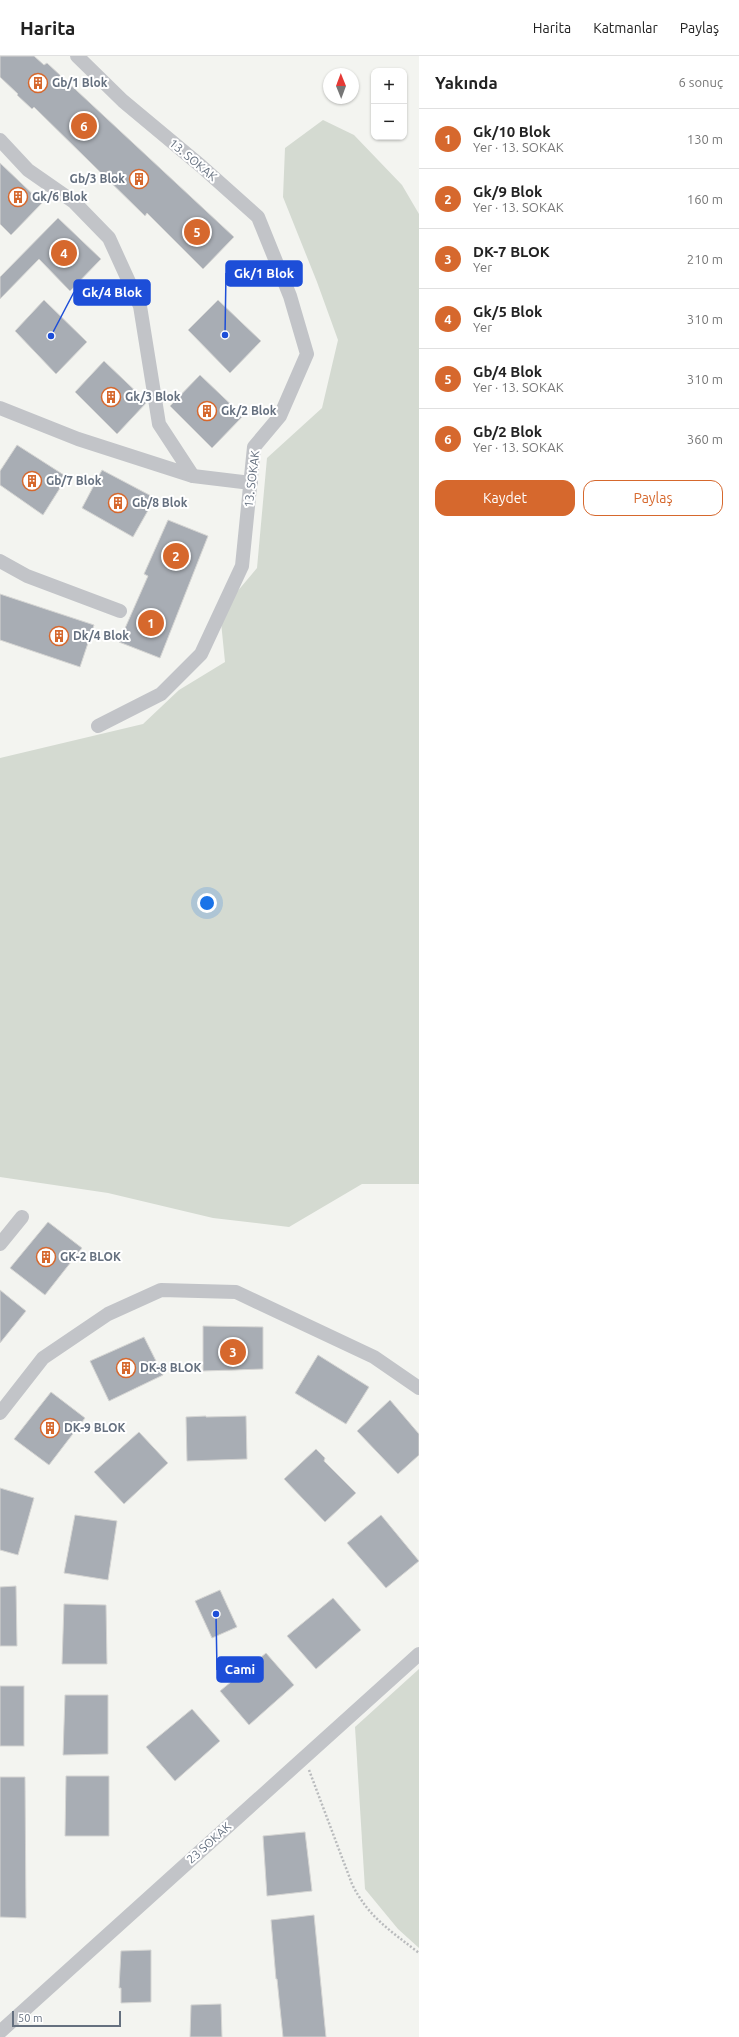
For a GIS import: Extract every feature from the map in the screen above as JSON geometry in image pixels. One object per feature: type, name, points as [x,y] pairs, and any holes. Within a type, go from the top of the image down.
[{"type":"street","name":"13. SOKAK","points":[[77,56],[123,101],[201,166],[258,217],[287,289],[307,354],[280,416],[254,448],[242,566],[201,654],[161,694],[98,726]]},
{"type":"street","points":[[0,140],[28,170],[74,202],[110,238],[140,306],[159,424],[193,476]]},
{"type":"street","points":[[0,408],[78,439],[193,476],[251,483]]},
{"type":"street","points":[[0,561],[28,576],[120,612]]},
{"type":"street","points":[[0,1244],[22,1217]]},
{"type":"street","points":[[0,1413],[43,1358],[108,1314],[161,1290],[236,1292],[374,1357],[419,1388]]},
{"type":"street","name":"23 SOKAK","points":[[0,2032],[419,1654]]},
{"type":"path","points":[[308,1768],[352,1884],[361,1902],[371,1915],[419,1953]]},
{"type":"shaded area","points":[[323,120],[354,135],[402,185],[419,214],[419,1184],[362,1184],[289,1227],[213,1218],[108,1193],[0,1177],[0,758],[143,724],[179,690],[225,662],[220,612],[257,568],[267,458],[322,408],[338,340],[317,282],[283,197],[285,148]]},
{"type":"shaded area","points":[[419,1669],[419,1948],[398,1929],[365,1889],[355,1727]]},
{"type":"building","points":[[0,56],[34,56],[44,65],[47,63],[234,237],[203,269],[147,213],[145,216],[34,107],[32,109],[17,95],[18,94],[0,77]]},
{"type":"building","name":"Gk/6 Blok","points":[[0,163],[42,203],[11,235],[0,224]]},
{"type":"building","points":[[58,218],[101,259],[70,291],[39,259],[0,299],[0,277]]},
{"type":"building","points":[[44,300],[87,342],[56,374],[15,331]]},
{"type":"building","points":[[218,300],[261,341],[230,373],[188,330]]},
{"type":"building","name":"Gk/3 Blok","points":[[104,361],[147,402],[117,434],[75,392]]},
{"type":"building","name":"Gk/2 Blok","points":[[200,375],[243,416],[212,448],[170,406]]},
{"type":"building","name":"Gb/7 Blok","points":[[17,445],[67,477],[43,515],[0,485],[0,471]]},
{"type":"building","name":"Gb/8 Blok","points":[[102,470],[155,498],[133,537],[82,508]]},
{"type":"building","points":[[168,520],[208,536],[160,658],[119,642],[148,576],[144,574]]},
{"type":"building","name":"Dk/4 Blok","points":[[0,594],[94,625],[80,667],[0,640]]},
{"type":"building","name":"GK-2 BLOK","points":[[48,1222],[82,1248],[45,1295],[10,1268]]},
{"type":"building","points":[[0,1290],[26,1311],[0,1343]]},
{"type":"building","points":[[203,1326],[263,1327],[263,1369],[203,1371]]},
{"type":"building","name":"DK-8 BLOK","points":[[144,1337],[163,1375],[109,1401],[90,1361]]},
{"type":"building","points":[[318,1355],[369,1387],[346,1424],[295,1393]]},
{"type":"building","name":"DK-9 BLOK","points":[[51,1392],[85,1418],[49,1465],[14,1439]]},
{"type":"building","points":[[390,1400],[419,1434],[419,1455],[398,1474],[357,1431]]},
{"type":"building","points":[[246,1416],[247,1459],[187,1461],[186,1417]]},
{"type":"building","points":[[139,1432],[168,1463],[124,1504],[94,1472]]},
{"type":"building","points":[[316,1449],[325,1458],[324,1461],[356,1493],[325,1522],[284,1479]]},
{"type":"building","points":[[0,1488],[34,1498],[18,1555],[0,1550]]},
{"type":"building","points":[[75,1515],[117,1521],[108,1580],[64,1573]]},
{"type":"building","points":[[381,1515],[419,1561],[386,1588],[347,1543]]},
{"type":"building","points":[[16,1586],[17,1646],[0,1646],[0,1587]]},
{"type":"building","points":[[220,1590],[237,1627],[212,1638],[195,1601]]},
{"type":"building","points":[[333,1598],[361,1630],[316,1669],[287,1636]]},
{"type":"building","points":[[64,1604],[106,1605],[107,1664],[62,1664]]},
{"type":"building","points":[[266,1653],[294,1685],[249,1725],[220,1691]]},
{"type":"building","points":[[0,1686],[24,1686],[24,1746],[0,1746]]},
{"type":"building","points":[[65,1695],[108,1695],[108,1754],[63,1755]]},
{"type":"building","points":[[192,1709],[220,1741],[175,1781],[146,1747]]},
{"type":"building","points":[[66,1776],[109,1776],[109,1836],[65,1836]]},
{"type":"building","points":[[0,1777],[25,1777],[26,1918],[0,1917]]},
{"type":"building","points":[[305,1832],[312,1891],[267,1896],[263,1836]]},
{"type":"building","points":[[314,1915],[326,2037],[283,2037],[271,1920]]},
{"type":"building","points":[[151,1950],[151,2002],[121,2003],[121,1988],[119,1988],[121,1951]]},
{"type":"building","points":[[221,2004],[222,2037],[190,2037],[191,2005]]},
{"type":"place","name":"Gb/1 Blok","points":[[38,83]]},
{"type":"place","name":"Gb/2 Blok","points":[[84,126]]},
{"type":"place","name":"Gb/3 Blok","points":[[139,179]]},
{"type":"place","name":"Gk/6 Blok","points":[[18,197]]},
{"type":"place","name":"Gb/4 Blok","points":[[197,232]]},
{"type":"place","name":"Gk/5 Blok","points":[[64,253]]},
{"type":"place","name":"Gk/1 Blok","points":[[225,335]]},
{"type":"place","name":"Gk/4 Blok","points":[[51,336]]},
{"type":"place","name":"Gk/3 Blok","points":[[111,397]]},
{"type":"place","name":"Gk/2 Blok","points":[[207,411]]},
{"type":"place","name":"Gb/7 Blok","points":[[32,481]]},
{"type":"place","name":"Gb/8 Blok","points":[[118,503]]},
{"type":"place","name":"Gk/9 Blok","points":[[176,556]]},
{"type":"place","name":"Gk/10 Blok","points":[[151,623]]},
{"type":"place","name":"Dk/4 Blok","points":[[59,636]]},
{"type":"place","name":"GK-2 BLOK","points":[[46,1257]]},
{"type":"place","name":"DK-7 BLOK","points":[[233,1352]]},
{"type":"place","name":"DK-8 BLOK","points":[[126,1368]]},
{"type":"place","name":"DK-9 BLOK","points":[[50,1428]]},
{"type":"place","name":"Cami","points":[[216,1614]]}]
